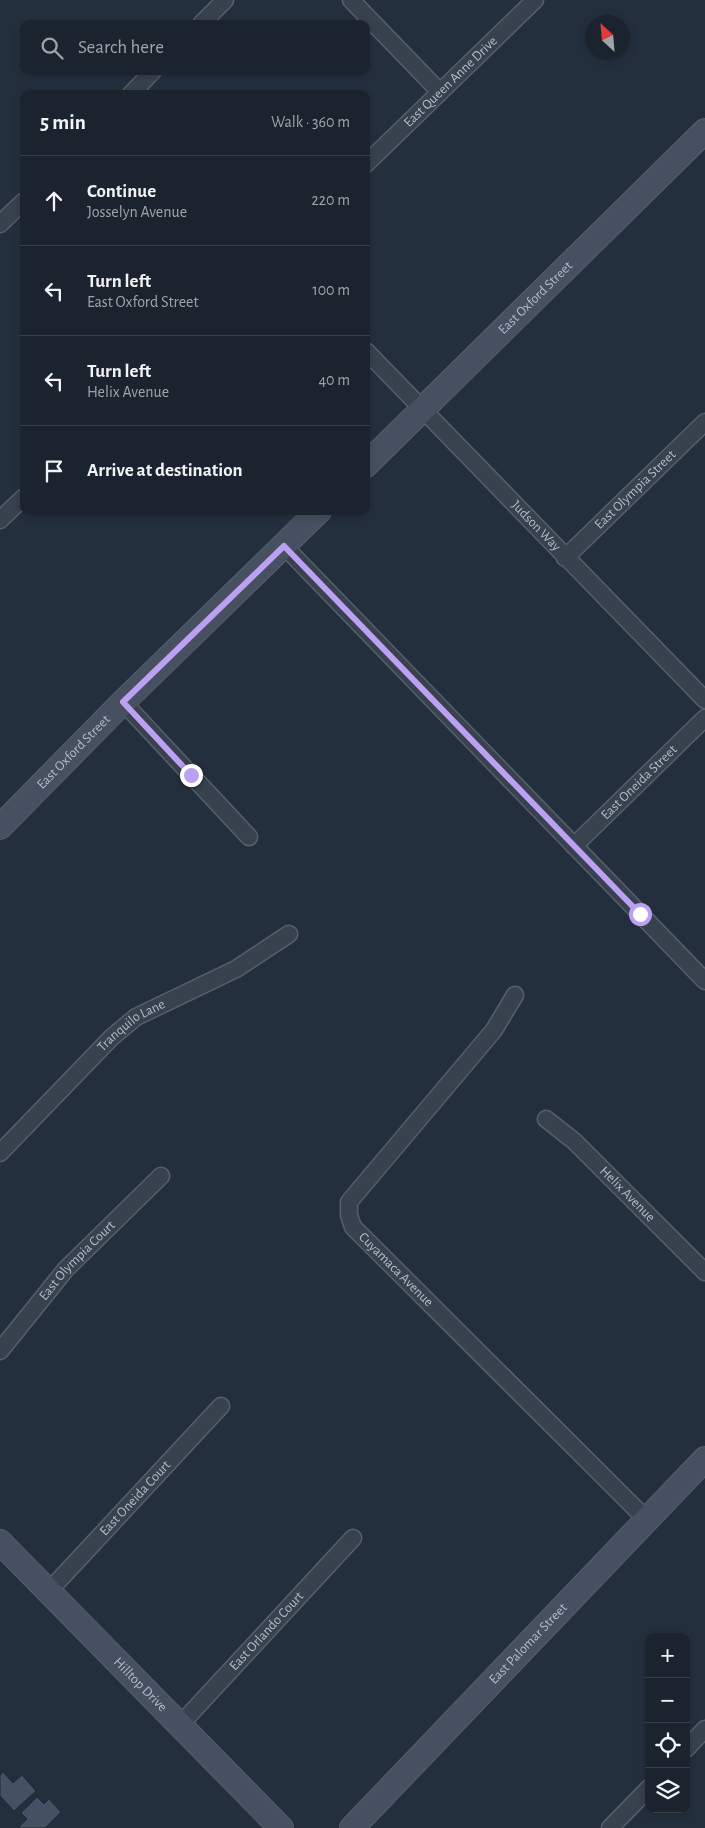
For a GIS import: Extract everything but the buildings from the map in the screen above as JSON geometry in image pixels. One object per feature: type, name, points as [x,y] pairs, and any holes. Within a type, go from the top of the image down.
[{"type":"street","points":[[205,20],[225,0]]},
{"type":"street","points":[[352,0],[440,92]]},
{"type":"street","name":"East Queen Anne Drive","points":[[370,160],[535,0]]},
{"type":"street","points":[[135,90],[150,75]]},
{"type":"street","name":"East Oxford Street","points":[[370,460],[705,131]]},
{"type":"street","points":[[0,224],[20,204]]},
{"type":"street","name":"Judson Way","points":[[370,355],[705,700]]},
{"type":"street","name":"East Olympia Street","points":[[565,558],[705,422]]},
{"type":"street","points":[[0,520],[20,501]]},
{"type":"street","name":"East Oxford Street","points":[[0,827],[123,702],[315,515]]},
{"type":"street","points":[[284,546],[705,981]]},
{"type":"street","points":[[123,702],[248,837]]},
{"type":"street","name":"East Oneida Street","points":[[574,846],[705,718]]},
{"type":"street","name":"Tranquilo Lane","points":[[0,1153],[112,1036],[136,1017],[236,969],[289,934]]},
{"type":"street","name":"Cuyamaca Avenue","points":[[515,995],[494,1030],[349,1202],[349,1215],[353,1227],[646,1519]]},
{"type":"street","name":"Helix Avenue","points":[[546,1119],[574,1141],[705,1272]]},
{"type":"street","name":"East Olympia Court","points":[[0,1351],[66,1269],[161,1176]]},
{"type":"street","name":"East Oneida Court","points":[[48,1592],[221,1406]]},
{"type":"street","name":"East Palomar Street","points":[[352,1828],[705,1459]]},
{"type":"street","name":"East Orlando Court","points":[[179,1726],[353,1538]]},
{"type":"street","name":"Hilltop Drive","points":[[0,1542],[281,1828]]},
{"type":"street","points":[[690,1745],[705,1729]]},
{"type":"street","points":[[610,1828],[645,1792]]},
{"type":"route","points":[[191,775],[123,702],[284,546],[640,914]]}]
